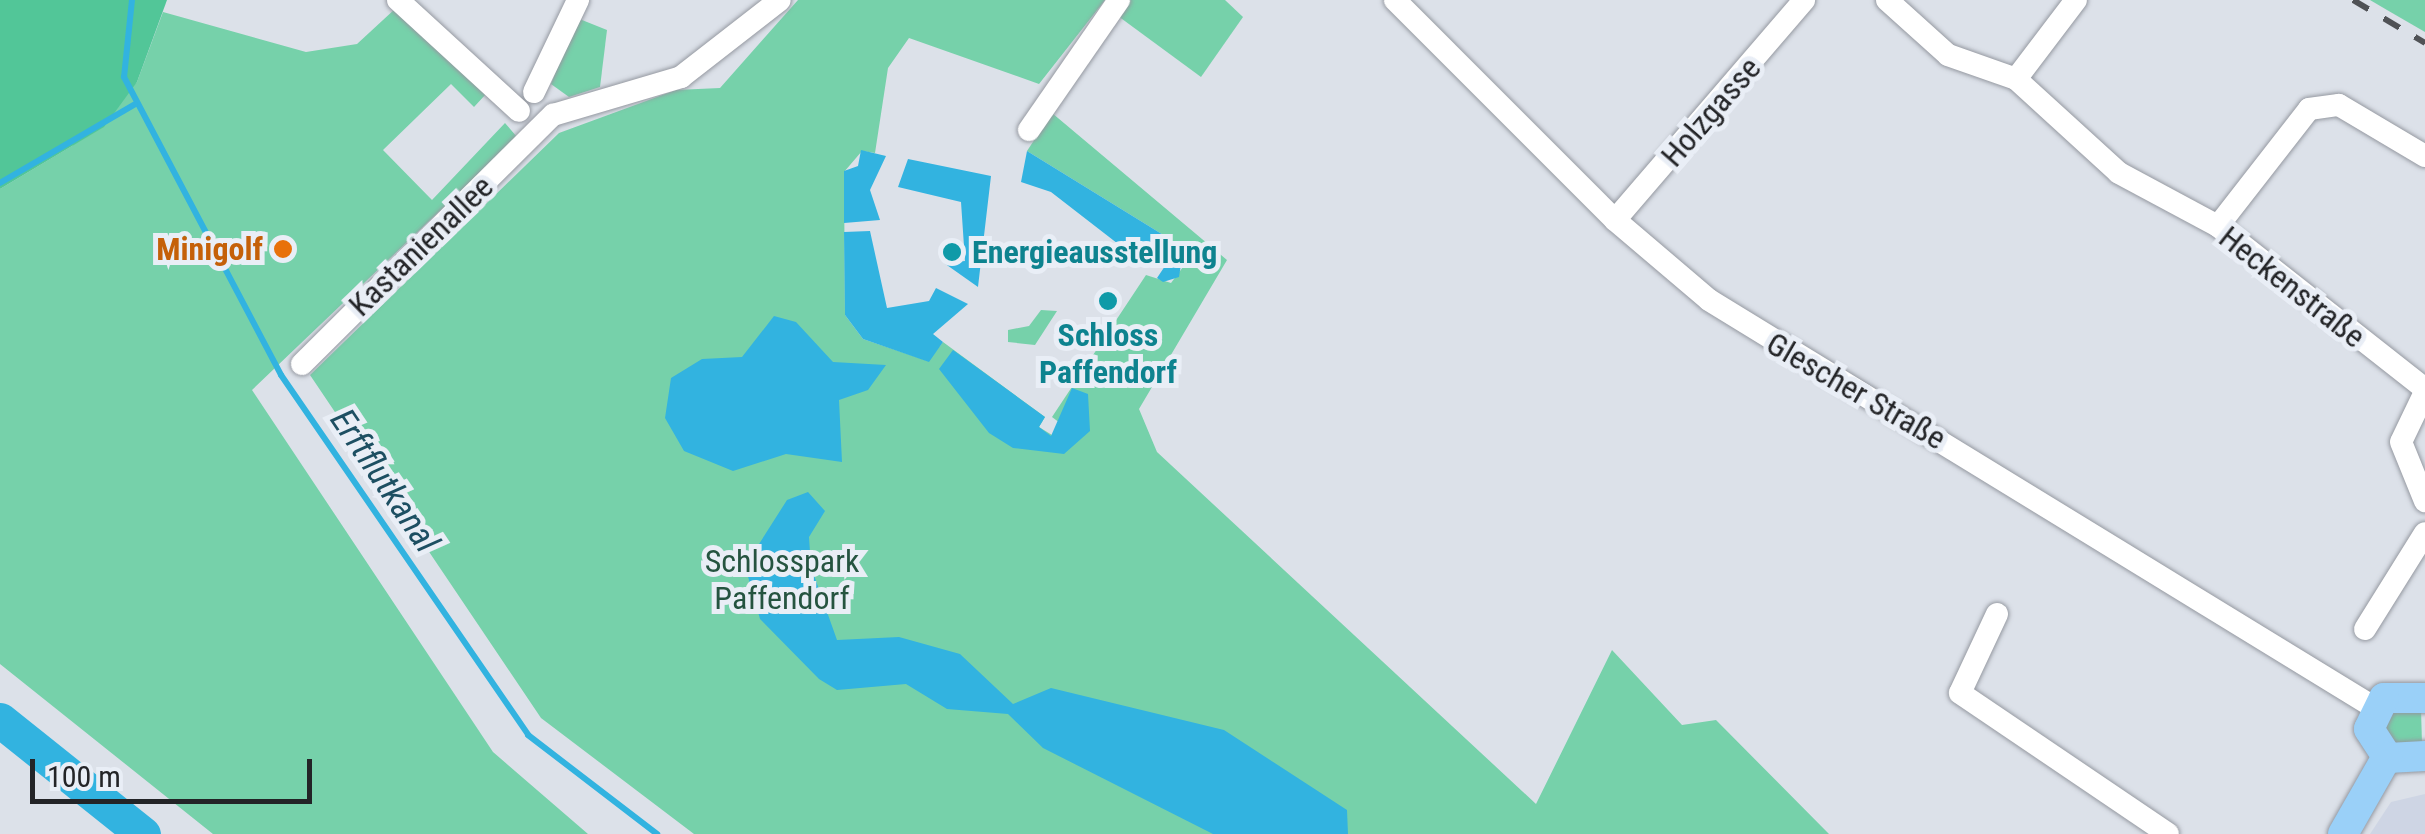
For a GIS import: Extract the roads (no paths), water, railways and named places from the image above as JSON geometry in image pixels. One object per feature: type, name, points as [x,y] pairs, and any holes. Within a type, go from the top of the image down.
[{"type":"main road","points":[[2423,692],[2394,694],[2375,708],[2372,741],[2387,757],[2425,756]]},
{"type":"main road","points":[[2343,834],[2387,757]]},
{"type":"street","points":[[398,0],[519,111],[546,121],[681,77],[780,0]]},
{"type":"street","points":[[519,111],[534,92],[578,0]]},
{"type":"street","points":[[1029,130],[1119,0]]},
{"type":"street","name":"Glescher Straße","points":[[1395,0],[1615,220],[1758,334],[2375,708]]},
{"type":"street","name":"Holzgasse","points":[[1615,220],[1804,0]]},
{"type":"street","name":"Heckenstraße","points":[[1887,0],[1948,55],[2016,79],[2119,173],[2218,226],[2425,390],[2401,442],[2425,501]]},
{"type":"street","points":[[2016,79],[2076,0]]},
{"type":"street","points":[[534,92],[550,98],[546,121]]},
{"type":"street","points":[[2218,226],[2309,109],[2339,104],[2425,156]]},
{"type":"street","name":"Kastanienallee","points":[[302,364],[546,121]]},
{"type":"street","points":[[2364,628],[2425,533]]},
{"type":"street","points":[[1997,614],[1960,693],[2168,834]]},
{"type":"water","points":[[861,150],[886,156],[870,190],[880,220],[844,223],[844,171],[858,166]]},
{"type":"water","points":[[1027,151],[1165,236],[1182,258],[1179,277],[1163,282],[1157,278],[1165,266],[1151,256],[1144,264],[1051,192],[1021,182]]},
{"type":"water","points":[[908,159],[991,176],[978,287],[944,263],[965,261],[961,202],[898,187]]},
{"type":"water","points":[[870,231],[887,308],[929,301],[936,288],[968,304],[933,334],[943,342],[929,362],[863,339],[845,315],[844,232]]},
{"type":"water","points":[[774,316],[796,322],[833,362],[886,365],[868,390],[839,400],[842,462],[786,454],[733,471],[684,451],[665,418],[671,378],[702,359],[742,357]]},
{"type":"water","points":[[953,350],[1045,417],[1039,427],[1051,436],[1072,388],[1088,394],[1090,431],[1064,454],[1013,448],[989,433],[939,369]]},
{"type":"water","points":[[808,492],[825,511],[809,537],[811,567],[837,640],[899,637],[960,654],[1013,704],[1051,688],[1224,730],[1347,810],[1348,834],[1213,834],[1043,748],[1008,714],[947,709],[906,684],[837,690],[819,679],[760,619],[745,566],[787,500]]},
{"type":"waterway","name":"Erftflutkanal","points":[[132,0],[124,77],[281,375],[528,735],[657,834]]},
{"type":"waterway","name":"Erftflutkanal","points":[[0,183],[135,104]]},
{"type":"waterway","points":[[0,720],[143,834]]},
{"type":"railway","points":[[2353,0],[2425,43]]},
{"type":"place","name":"Minigolf","points":[[283,249]]},
{"type":"place","name":"Energieausstellung","points":[[952,252]]},
{"type":"place","name":"Schloss Paffendorf","points":[[1108,301]]},
{"type":"park label","name":"Schlosspark Paffendorf","points":[[782,580]]}]
